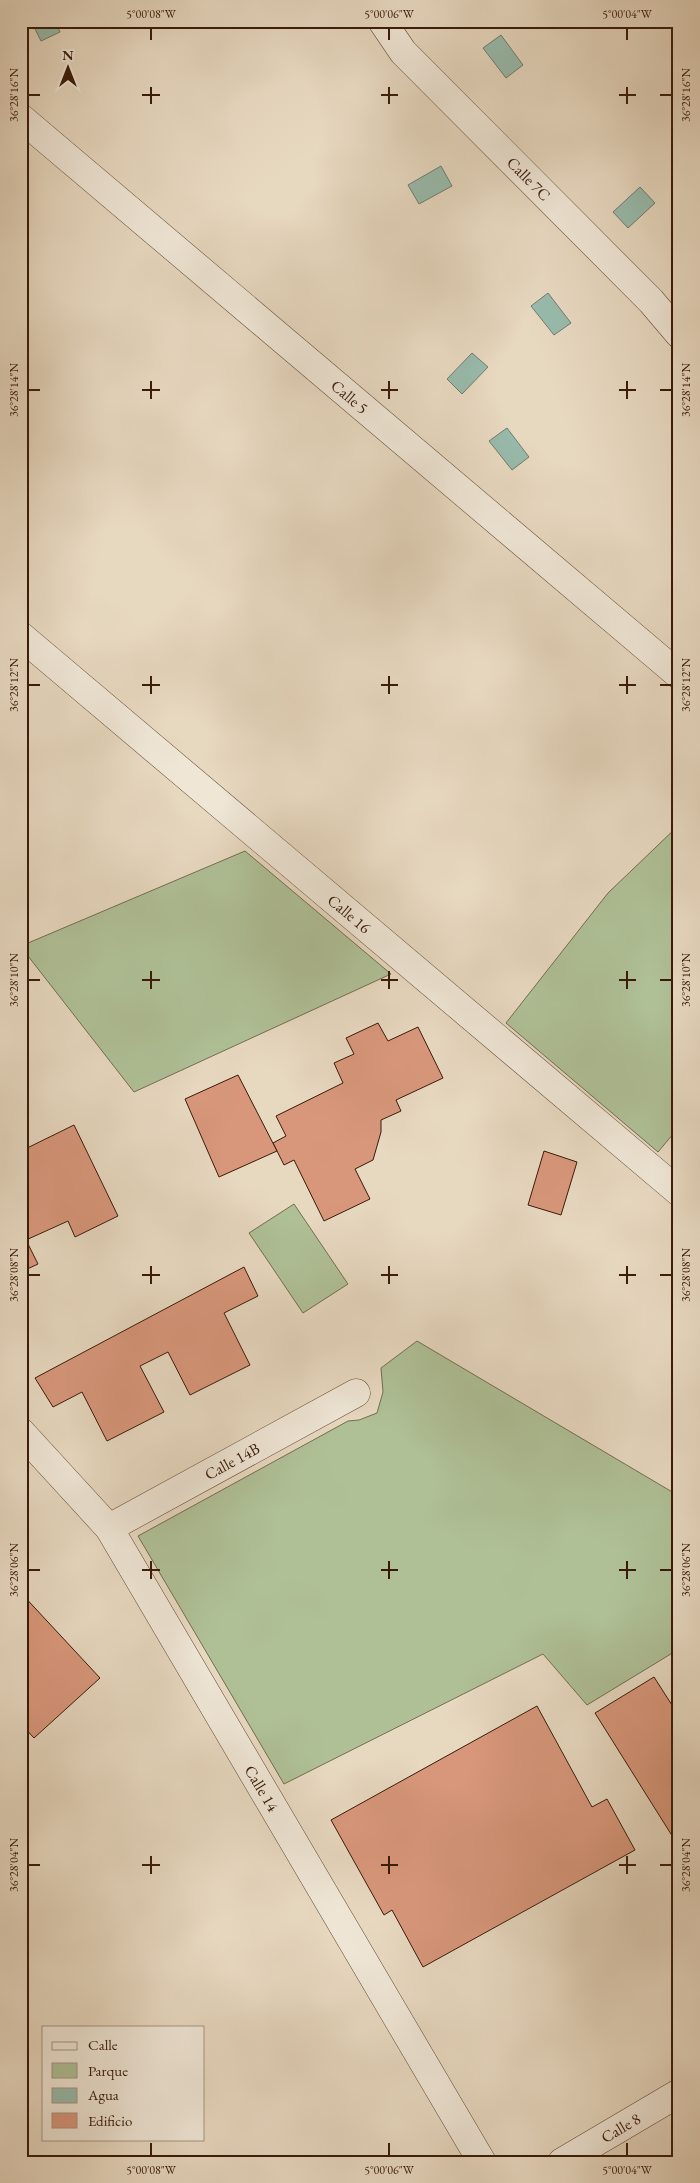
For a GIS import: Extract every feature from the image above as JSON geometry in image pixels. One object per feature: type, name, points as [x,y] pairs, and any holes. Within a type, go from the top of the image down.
[{"type":"street","name":"Calle 7C","points":[[382,21],[403,52],[651,301],[679,334]]},
{"type":"street","name":"Calle 5","points":[[21,118],[679,675]]},
{"type":"street","name":"Calle 16","points":[[21,636],[679,1192]]},
{"type":"street","name":"Calle 14B","points":[[109,1528],[356,1393]]},
{"type":"street","name":"Calle 14","points":[[21,1432],[109,1528],[482,2162]]},
{"type":"street","name":"Calle 8","points":[[562,2162],[679,2093]]},
{"type":"green space","points":[[679,825],[679,1127],[658,1152],[506,1023],[608,893]]},
{"type":"green space","points":[[245,851],[391,974],[134,1092],[21,946]]},
{"type":"green space","points":[[294,1204],[348,1284],[303,1313],[249,1233]]},
{"type":"green space","points":[[417,1341],[679,1496],[679,1649],[587,1705],[543,1654],[284,1784],[138,1536],[348,1421],[359,1420],[377,1413],[383,1392],[381,1368]]},
{"type":"water","points":[[31,21],[55,21],[60,32],[41,41]]},
{"type":"water","points":[[501,35],[523,65],[506,78],[483,48]]},
{"type":"water","points":[[441,166],[452,186],[419,204],[408,185]]},
{"type":"water","points":[[640,187],[655,203],[628,228],[613,212]]},
{"type":"water","points":[[548,293],[571,323],[554,335],[531,306]]},
{"type":"water","points":[[472,353],[488,367],[462,394],[447,379]]},
{"type":"water","points":[[507,428],[529,457],[512,470],[489,441]]},
{"type":"building","points":[[378,1023],[388,1041],[418,1027],[443,1078],[396,1100],[401,1111],[381,1120],[381,1132],[373,1160],[355,1169],[370,1199],[324,1221],[294,1160],[284,1165],[273,1143],[286,1136],[276,1116],[343,1083],[334,1063],[354,1054],[346,1038]]},
{"type":"building","points":[[238,1075],[277,1151],[219,1177],[185,1099]]},
{"type":"building","points":[[74,1125],[118,1216],[75,1237],[68,1221],[26,1240],[38,1264],[21,1272],[21,1151]]},
{"type":"building","points":[[544,1151],[577,1162],[561,1215],[528,1205]]},
{"type":"building","points":[[244,1267],[258,1296],[224,1313],[250,1365],[190,1395],[168,1352],[140,1366],[164,1412],[107,1441],[82,1392],[53,1407],[35,1378]]},
{"type":"building","points":[[21,1593],[100,1678],[34,1738],[21,1724]]},
{"type":"building","points":[[654,1677],[679,1716],[679,1840],[676,1842],[595,1713]]},
{"type":"building","points":[[537,1706],[592,1807],[607,1799],[635,1850],[423,1967],[392,1910],[384,1915],[331,1820]]},
{"type":"building","points":[[21,2089],[24,2137],[21,2137]]}]
